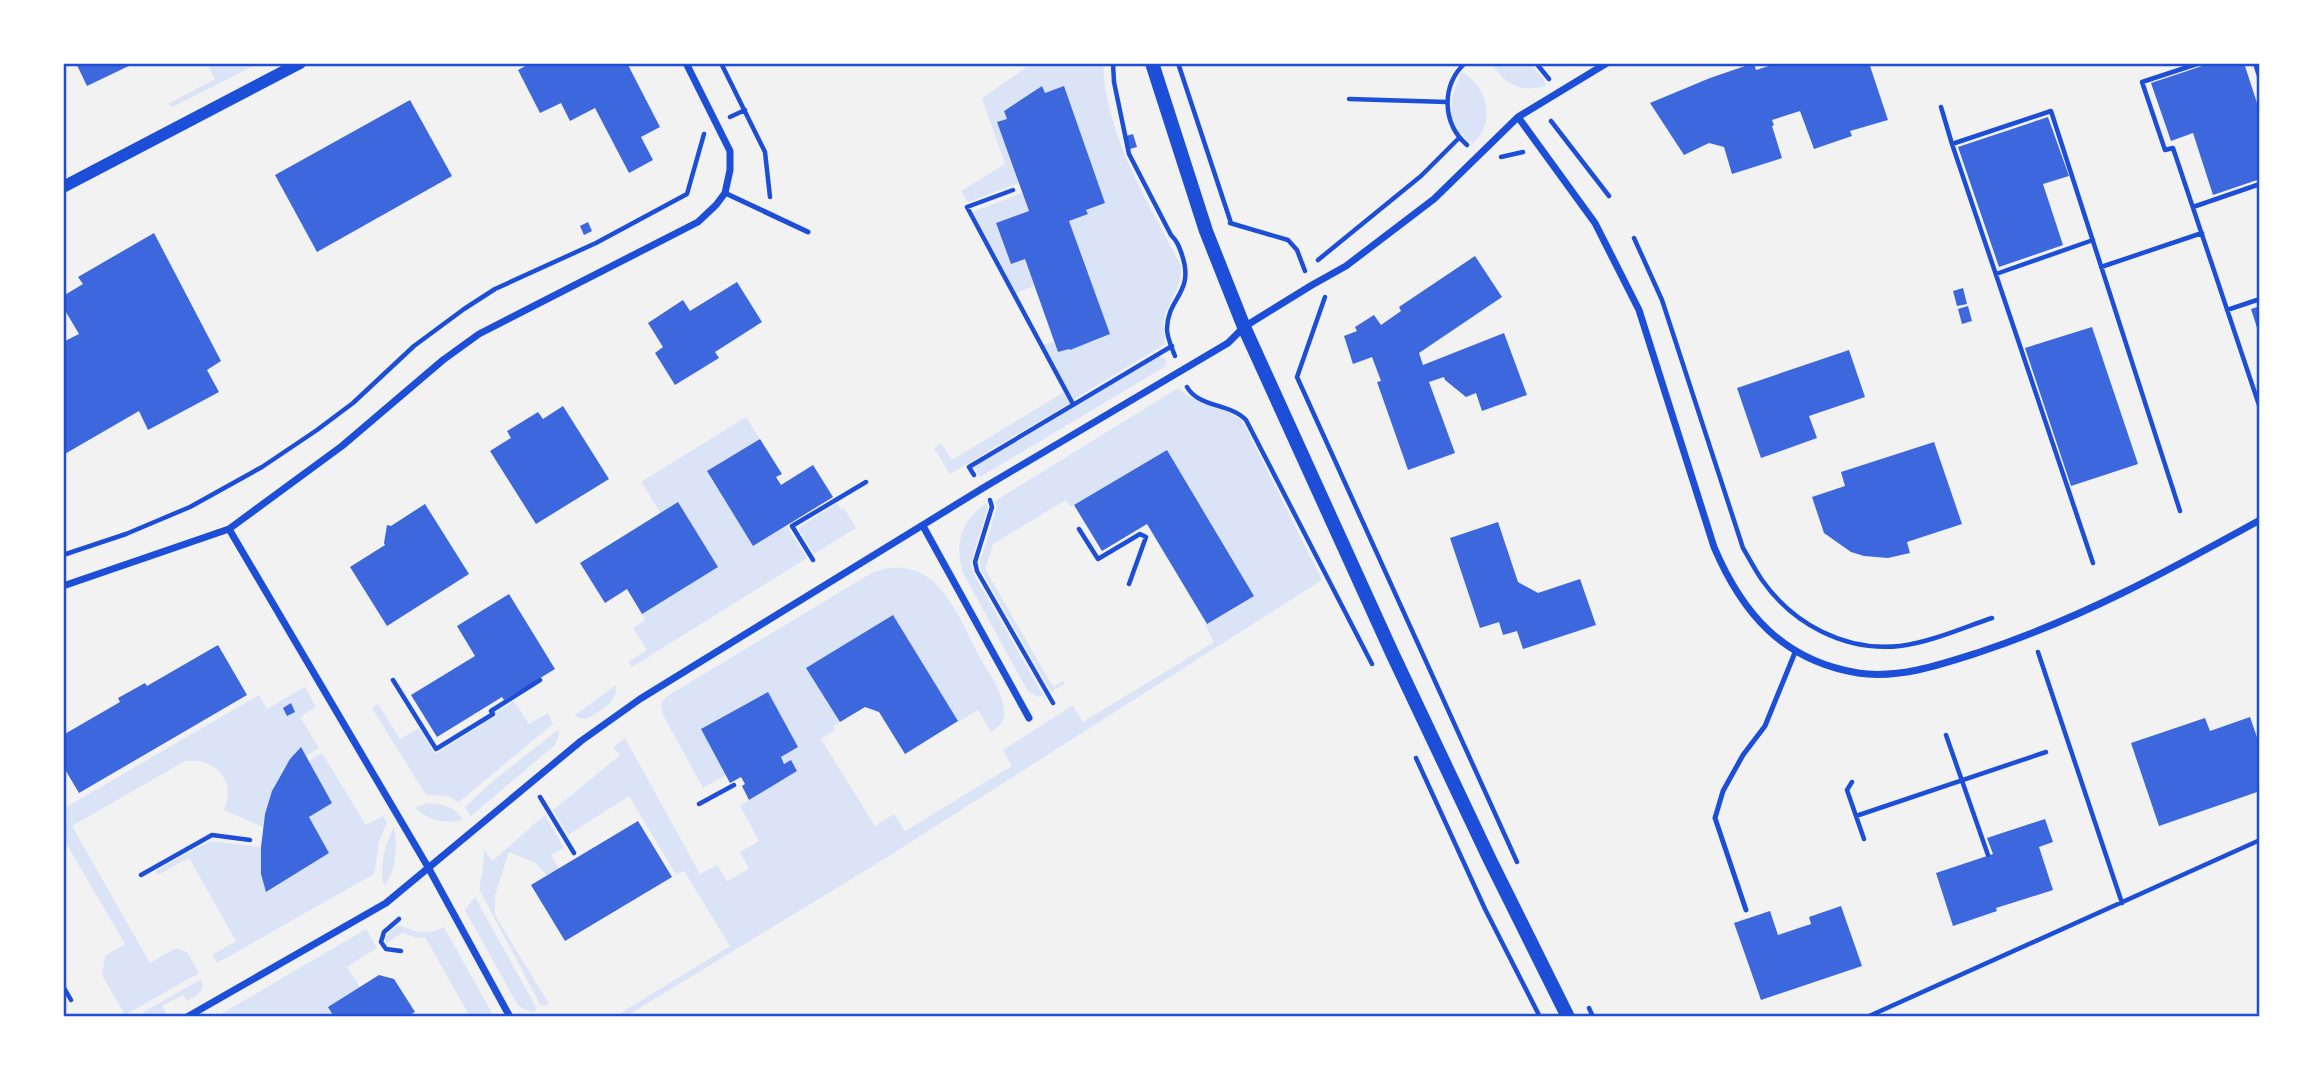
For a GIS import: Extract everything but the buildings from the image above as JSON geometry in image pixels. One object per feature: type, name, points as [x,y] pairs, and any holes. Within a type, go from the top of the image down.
[{"type":"main road","points":[[1152,63],[1206,231],[1244,327],[1444,764],[1568,1017]]},
{"type":"street","points":[[63,187],[300,63]]},
{"type":"street","points":[[63,586],[229,529],[342,446],[443,360],[479,334],[698,222],[725,193],[730,170],[730,151],[686,63]]},
{"type":"street","points":[[187,1017],[386,904],[581,741],[640,699],[982,488],[1228,342],[1244,327],[1357,258],[1434,199],[1518,117],[1607,63]]},
{"type":"street","points":[[1518,117],[1595,223],[1639,310],[1714,547],[1728,579],[1760,625],[1796,650],[1836,668],[1860,673],[1889,674],[1935,666],[2031,635],[2096,607],[2145,584],[2260,520]]},
{"type":"street","points":[[923,526],[1030,718]]},
{"type":"street","points":[[229,529],[428,867],[510,1017]]},
{"type":"lane","points":[[725,193],[808,232]]},
{"type":"lane","points":[[1746,911],[1715,818],[1723,792],[1736,767],[1765,726],[1796,650]]},
{"type":"path","points":[[721,63],[765,152],[773,215]]},
{"type":"path","points":[[1113,63],[1114,82],[1129,154],[1171,235],[1178,242],[1187,275],[1169,319],[1167,333],[1175,355]]},
{"type":"path","points":[[1178,63],[1231,223],[1288,240],[1297,250],[1306,273]]},
{"type":"path","points":[[2200,63],[2142,82],[2165,150],[2173,148],[2260,408]]},
{"type":"path","points":[[2255,63],[2260,79]]},
{"type":"path","points":[[1349,99],[1447,102]]},
{"type":"path","points":[[1941,107],[2093,563]]},
{"type":"path","points":[[730,118],[744,110]]},
{"type":"path","points":[[1952,144],[2051,111],[2180,511]]},
{"type":"path","points":[[1551,121],[1609,196]]},
{"type":"path","points":[[63,555],[114,539],[190,507],[262,467],[354,403],[419,341],[495,289],[596,243],[687,194],[705,130],[708,129]]},
{"type":"path","points":[[1314,263],[1421,176],[1459,138]]},
{"type":"path","points":[[2193,207],[2260,184]]},
{"type":"path","points":[[1013,190],[967,207],[1073,404]]},
{"type":"path","points":[[2101,267],[2202,233]]},
{"type":"path","points":[[1634,238],[1662,300],[1743,548],[1762,580],[1785,607],[1809,625],[1841,641],[1869,646],[1899,646],[1932,639],[1992,618]]},
{"type":"path","points":[[1178,242],[1184,239]]},
{"type":"path","points":[[1996,274],[2092,240]]},
{"type":"path","points":[[2227,310],[2260,299]]},
{"type":"path","points":[[1321,306],[1297,377],[1522,873]]},
{"type":"path","points":[[969,467],[1172,346]]},
{"type":"path","points":[[1187,389],[1191,395],[1234,411],[1246,420],[1375,670]]},
{"type":"path","points":[[813,560],[792,526],[866,482]]},
{"type":"path","points":[[991,502],[992,507],[975,562],[977,571],[1053,703]]},
{"type":"path","points":[[1079,529],[1098,559],[1140,534],[1146,537],[1129,584]]},
{"type":"path","points":[[2038,652],[2122,902]]},
{"type":"path","points":[[393,680],[436,749],[493,714],[491,711],[540,680]]},
{"type":"path","points":[[1946,735],[1988,855]]},
{"type":"path","points":[[1856,816],[2046,752]]},
{"type":"path","points":[[1416,758],[1485,909],[1539,1017]]},
{"type":"path","points":[[531,782],[574,853]]},
{"type":"path","points":[[1852,782],[1847,790],[1864,839]]},
{"type":"path","points":[[699,804],[734,785]]},
{"type":"path","points":[[141,875],[212,835],[250,840]]},
{"type":"path","points":[[1867,1017],[2260,840]]},
{"type":"path","points":[[400,919],[384,932],[381,943],[386,949],[401,951]]},
{"type":"path","points":[[63,986],[71,1000]]},
{"type":"path","points":[[1587,1005],[1593,1017]]},
{"type":"shaded area","points":[[207,63],[259,63],[173,107],[168,104],[215,79]]},
{"type":"shaded area","points":[[1033,63],[1103,63],[1106,90],[1120,143],[1181,266],[1178,285],[1164,319],[1165,344],[1073,400],[1043,345],[1054,342],[1058,352],[1110,334],[1069,221],[1088,214],[1086,210],[1105,203],[1064,87],[1045,93],[1042,87],[1004,110],[1007,119],[997,122],[1019,183],[968,202],[961,191],[1005,164],[982,98]]},
{"type":"shaded area","points":[[1491,63],[1529,63],[1543,78],[1546,86],[1521,88],[1502,77]]},
{"type":"shaded area","points":[[1462,72],[1475,83],[1486,105],[1486,122],[1473,144],[1457,129],[1451,111],[1454,92]]},
{"type":"shaded area","points":[[1022,193],[1029,211],[996,224],[1011,264],[1025,259],[1034,286],[1016,293],[973,212]]},
{"type":"shaded area","points":[[1160,356],[1166,359],[1166,366],[980,477],[974,467]]},
{"type":"shaded area","points":[[1178,388],[1243,422],[1322,580],[881,861],[625,1017],[614,1017],[730,946],[684,871],[676,875],[629,796],[568,835],[553,810],[620,755],[613,747],[625,738],[700,874],[717,865],[727,881],[749,869],[740,852],[759,841],[740,806],[797,771],[791,760],[784,764],[781,757],[798,747],[768,693],[726,775],[703,788],[663,715],[661,704],[666,697],[873,572],[895,568],[913,570],[928,577],[952,604],[998,689],[1004,717],[994,730],[991,732],[978,710],[958,722],[893,615],[807,668],[840,722],[833,726],[835,730],[821,739],[875,826],[894,814],[905,831],[1012,766],[1003,750],[1070,707],[1073,706],[1083,722],[1214,642],[1205,625],[1254,595],[1167,450],[1071,507],[1066,500],[993,544],[985,569],[1053,687],[1063,681],[1065,684],[1051,692],[981,570],[980,562],[997,507],[995,501]]},
{"type":"shaded area","points":[[1064,392],[1070,403],[950,474],[934,448],[941,443],[952,460]]},
{"type":"shaded area","points":[[746,417],[760,439],[707,472],[753,546],[787,526],[807,558],[632,667],[628,662],[647,650],[633,628],[645,620],[642,614],[677,503],[661,513],[641,482]]},
{"type":"shaded area","points":[[837,503],[841,510],[844,508],[856,528],[814,554],[798,528]]},
{"type":"shaded area","points":[[987,503],[971,562],[973,573],[1043,695],[1038,697],[1027,690],[960,563],[960,543],[966,525],[978,509]]},
{"type":"shaded area","points":[[616,685],[614,697],[603,709],[587,719],[575,715]]},
{"type":"shaded area","points":[[305,687],[316,707],[300,717],[319,748],[305,756],[301,747],[287,765],[271,794],[263,827],[223,810],[227,800],[226,781],[214,767],[196,761],[185,761],[72,826],[150,963],[176,948],[187,952],[199,973],[125,1015],[102,975],[105,956],[125,944],[63,838],[63,809],[259,695],[267,709]]},
{"type":"shaded area","points":[[514,701],[529,724],[548,713],[553,724],[459,802],[447,796],[426,795],[372,708],[378,704],[400,739],[419,728],[435,754],[497,715],[496,712]]},
{"type":"shaded area","points":[[558,730],[555,745],[471,816],[465,807],[494,780]]},
{"type":"shaded area","points":[[322,753],[366,825],[383,816],[387,822],[379,842],[374,874],[217,963],[212,955],[236,941],[189,858],[158,875],[156,871],[212,841],[261,847],[261,874],[267,892],[329,853],[309,817],[331,803],[309,761]]},
{"type":"shaded area","points":[[428,803],[448,807],[463,820],[438,820],[415,808]]},
{"type":"shaded area","points":[[545,815],[564,848],[551,855],[559,869],[547,876],[536,863],[509,852],[495,895],[495,915],[549,1004],[541,1006],[479,889],[484,850],[492,861]]},
{"type":"shaded area","points":[[394,827],[395,858],[392,873],[384,886],[384,856]]},
{"type":"shaded area","points":[[475,897],[537,1009],[533,1012],[517,1004],[465,910]]},
{"type":"shaded area","points":[[399,925],[422,932],[444,927],[494,1017],[470,1017],[425,937],[417,938],[402,933],[387,943],[384,939]]},
{"type":"shaded area","points":[[366,929],[377,948],[347,967],[360,987],[328,1007],[334,1017],[216,1017]]},
{"type":"shaded area","points":[[201,979],[201,990],[187,1001],[183,995],[162,1006],[166,1013],[159,1017],[135,1017]]}]
